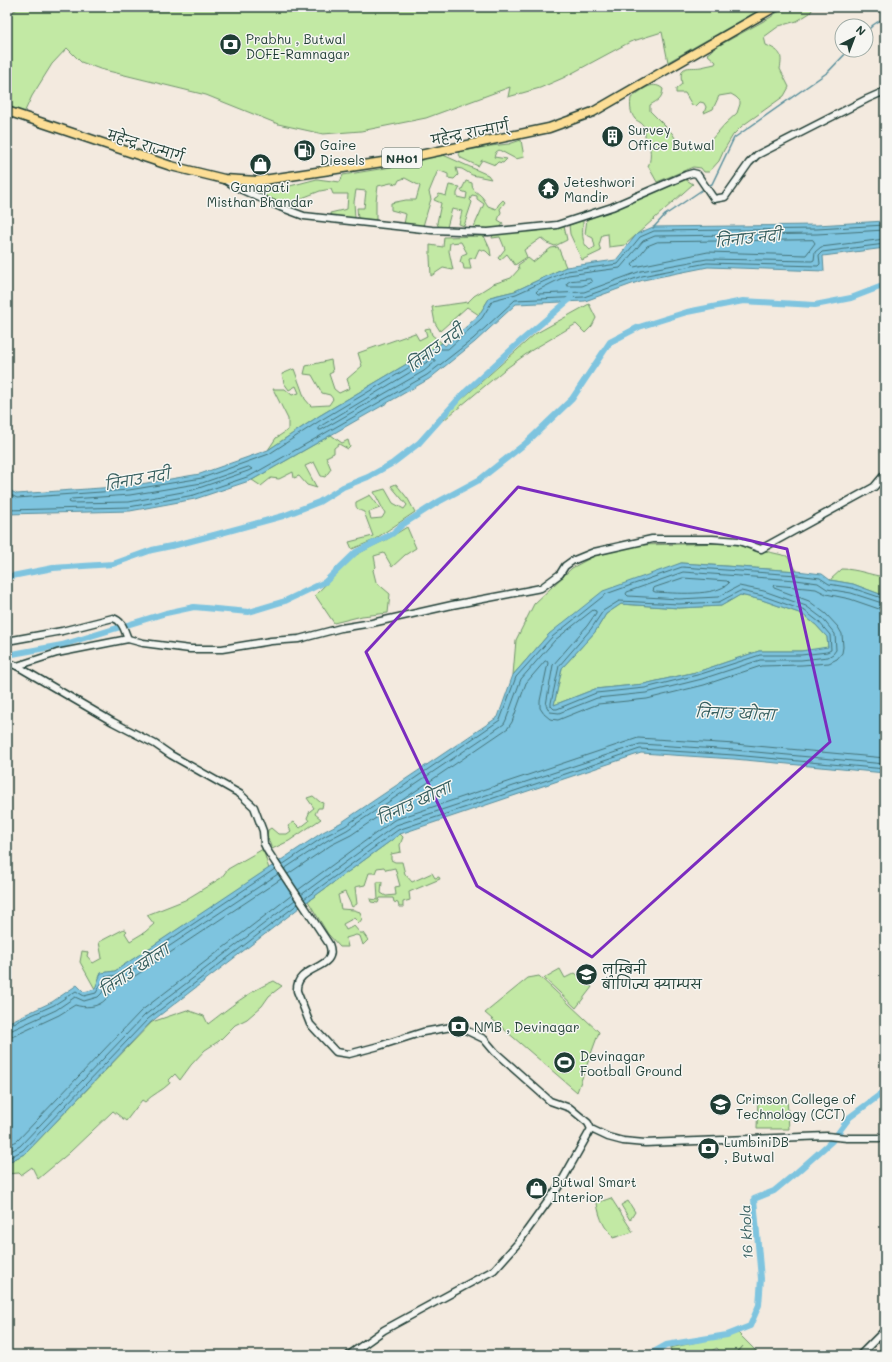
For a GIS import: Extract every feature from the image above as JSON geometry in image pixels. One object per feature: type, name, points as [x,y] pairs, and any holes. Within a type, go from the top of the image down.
[{"type":"highway","name":"महेन्द्र राज्मार्ग्","points":[[7,111],[171,166],[224,179],[257,181],[396,160],[549,128],[594,112],[774,7]]},
{"type":"street","points":[[224,179],[242,190],[304,216],[432,230],[488,232],[557,225],[612,207],[693,173],[696,174],[714,199],[722,198],[728,195],[749,163],[757,156],[885,91]]},
{"type":"street","points":[[17,666],[57,653],[128,639],[143,643],[190,649],[222,649],[260,642],[299,639],[342,628],[541,588],[560,574],[564,566],[572,561],[607,548],[652,539],[712,539],[739,541],[761,549],[874,487],[885,474]]},
{"type":"street","points":[[7,641],[62,631],[113,618],[121,623],[128,639]]},
{"type":"street","points":[[7,666],[12,664],[17,666],[108,719],[155,744],[171,755],[240,794],[254,807],[263,831],[264,844],[267,850],[329,944],[331,954],[327,960],[321,965],[303,974],[296,986],[310,1024],[336,1052],[349,1054],[423,1032],[457,1026],[484,1039],[516,1072],[550,1101],[570,1108],[588,1123],[591,1129],[608,1137],[623,1141],[645,1143],[827,1136],[843,1138],[885,1138]]},
{"type":"street","points":[[349,1355],[384,1330],[494,1270],[518,1243],[559,1186],[591,1129]]},
{"type":"street","points":[[860,1355],[885,1330]]},
{"type":"highlighted area","points":[[518,487],[787,549],[830,742],[592,957],[477,886],[366,652]]},
{"type":"green space","points":[[20,7],[765,7],[668,62],[662,32],[630,42],[563,78],[540,88],[508,97],[510,87],[426,118],[361,131],[323,134],[278,124],[206,95],[100,69],[81,62],[67,48],[52,64],[32,96],[24,113],[7,107],[7,20],[11,13]]},
{"type":"green space","points":[[792,7],[814,7],[810,13],[797,21],[779,26],[764,37],[766,45],[775,49],[781,56],[780,69],[789,87],[784,96],[742,126],[733,135],[719,161],[709,172],[704,172],[701,168],[693,167],[657,182],[648,166],[650,161],[650,153],[649,142],[645,136],[645,129],[642,124],[635,119],[631,112],[631,98],[650,86],[659,86],[663,89],[661,97],[650,105],[650,111],[672,133],[680,146],[686,143],[702,146],[710,141],[737,113],[740,101],[731,94],[719,96],[713,109],[704,113],[706,107],[704,103],[700,102],[696,106],[692,105],[685,93],[676,93],[676,89],[682,84],[681,77],[683,70],[686,68],[715,64],[716,62],[707,54],[718,46],[776,13]]},
{"type":"green space","points":[[521,140],[524,157],[516,159],[499,150],[496,152],[494,157],[507,159],[503,163],[498,162],[495,165],[482,160],[478,166],[461,158],[458,152],[509,144]]},
{"type":"green space","points":[[441,154],[488,175],[491,179],[472,175],[462,169],[456,168],[458,175],[454,179],[448,178],[448,174],[438,170],[429,192],[431,199],[423,226],[404,224],[406,214],[391,210],[391,203],[416,200],[420,186],[405,178],[399,180],[397,184],[391,183],[378,186],[376,221],[358,219],[357,208],[364,208],[366,191],[356,190],[354,202],[355,218],[331,217],[330,213],[347,209],[348,194],[333,194],[331,189],[320,191],[297,200],[296,208],[290,208],[284,200],[274,201],[247,191],[244,186],[290,186],[317,179],[340,182],[343,175],[404,165]]},
{"type":"green space","points":[[683,178],[693,184],[625,245],[609,247],[608,234],[602,235],[599,245],[601,251],[582,260],[570,234],[569,225],[583,220],[583,240],[590,250],[595,247],[593,238],[585,234],[587,219],[626,204]]},
{"type":"green space","points":[[466,181],[472,183],[474,190],[483,198],[488,206],[496,209],[503,200],[505,202],[500,209],[501,212],[498,220],[503,223],[500,229],[473,229],[484,204],[477,199],[477,196],[472,195],[470,200],[472,202],[464,226],[459,224],[462,211],[452,209],[447,227],[439,228],[437,223],[441,203],[434,200],[435,198],[439,194],[446,196],[449,185],[460,187],[457,197],[466,199],[467,193],[461,191]]},
{"type":"green space","points":[[564,226],[567,240],[555,246],[547,243],[541,238],[524,250],[527,257],[515,265],[507,254],[500,260],[498,258],[505,249],[500,237],[492,238],[493,234]]},
{"type":"green space","points":[[484,236],[490,249],[491,256],[486,251],[479,249],[475,258],[469,259],[471,269],[464,269],[463,264],[460,262],[462,255],[467,253],[461,242],[450,243],[449,251],[453,270],[443,268],[431,276],[430,245],[443,247],[444,237]]},
{"type":"green space","points":[[558,247],[566,267],[515,291],[490,297],[479,315],[467,307],[440,331],[435,323],[432,307],[468,302],[474,296],[493,284],[511,278],[519,269],[518,265],[528,258],[533,262],[551,248]]},
{"type":"green space","points":[[589,304],[596,318],[592,326],[585,333],[576,324],[532,350],[504,370],[441,421],[454,406],[535,334]]},
{"type":"green space","points":[[430,328],[432,335],[442,343],[319,416],[268,450],[276,438],[288,430],[288,419],[273,389],[285,389],[292,395],[299,393],[296,386],[289,390],[284,383],[282,374],[294,369],[305,399],[311,406],[329,405],[333,399],[330,395],[322,393],[312,375],[304,374],[306,366],[331,360],[333,372],[329,374],[334,389],[339,393],[350,388],[347,379],[362,366],[358,353],[415,333],[419,340],[427,336],[425,329]]},
{"type":"green space","points":[[331,435],[342,443],[348,440],[350,447],[348,449],[339,444],[334,448],[334,453],[326,457],[331,469],[325,477],[321,476],[314,462],[305,466],[317,488],[307,485],[299,476],[294,478],[293,472],[279,479],[271,478],[261,486],[252,480]]},
{"type":"green space","points":[[396,484],[408,499],[415,512],[372,541],[352,549],[349,542],[373,536],[364,512],[357,508],[356,502],[370,495],[380,508],[369,512],[371,519],[382,518],[385,513],[374,492],[385,489],[393,503],[404,509],[407,505],[391,486]]},
{"type":"green space","points":[[407,527],[416,548],[405,555],[392,567],[384,553],[374,556],[376,567],[373,570],[376,582],[390,594],[388,613],[362,616],[334,623],[315,595],[356,555],[386,540]]},
{"type":"green space","points":[[729,543],[787,556],[797,571],[681,563],[549,634],[513,675],[516,640],[534,604],[572,568],[594,556],[639,545]]},
{"type":"green space","points":[[842,569],[885,577],[885,596],[853,584],[830,580]]},
{"type":"green space","points":[[740,595],[762,600],[802,614],[816,625],[827,637],[828,648],[801,651],[759,651],[700,671],[644,684],[595,689],[554,705],[562,668],[595,632],[606,614],[621,604],[679,608],[721,606]]},
{"type":"green space","points":[[313,796],[323,803],[322,808],[318,808],[315,814],[321,819],[289,841],[272,849],[267,836],[268,830],[271,828],[278,834],[287,834],[291,831],[288,826],[294,822],[300,828],[309,821],[307,818],[310,811],[314,808],[307,798]]},
{"type":"green space","points":[[400,834],[403,837],[400,845],[401,852],[391,854],[391,860],[395,862],[402,862],[405,874],[412,882],[432,873],[435,878],[439,877],[440,879],[409,892],[410,900],[403,902],[403,907],[399,907],[398,903],[394,902],[393,898],[380,898],[378,903],[371,902],[370,899],[378,900],[377,882],[382,882],[381,893],[386,896],[396,895],[395,887],[400,886],[395,868],[386,870],[384,867],[377,868],[375,873],[369,873],[365,885],[355,887],[357,904],[352,907],[345,892],[338,895],[341,909],[360,912],[362,919],[359,923],[354,918],[343,924],[346,930],[354,926],[360,933],[363,933],[368,940],[363,945],[360,936],[356,935],[346,938],[348,947],[340,947],[328,934],[308,901]]},
{"type":"green space","points":[[263,849],[269,869],[115,971],[101,973],[95,989],[80,962],[82,951],[88,952],[87,956],[93,963],[102,958],[99,942],[124,929],[127,931],[125,933],[130,941],[145,932],[154,924],[147,915],[185,900],[221,878],[228,869]]},
{"type":"green space","points":[[560,969],[565,978],[575,973],[592,987],[576,1008],[544,978]]},
{"type":"green space","name":"Devinagar Football Ground","points":[[539,976],[599,1032],[577,1092],[485,1013],[528,978]]},
{"type":"green space","points":[[274,981],[282,986],[269,996],[262,1006],[247,1019],[235,1025],[219,1041],[205,1050],[180,1080],[175,1074],[169,1080],[170,1083],[167,1086],[145,1102],[142,1100],[126,1121],[113,1111],[69,1153],[38,1179],[32,1167],[21,1175],[19,1173],[7,1174],[7,1163],[26,1153],[152,1022],[187,1010],[204,1016],[208,1024],[248,995]]},
{"type":"green space","points":[[758,1097],[787,1098],[789,1129],[757,1129]]},
{"type":"green space","points":[[611,1198],[633,1232],[613,1238],[611,1233],[605,1227],[600,1217],[597,1203]]},
{"type":"green space","points":[[628,1201],[635,1212],[630,1220],[621,1205]]},
{"type":"green space","points":[[738,1333],[760,1355],[737,1355],[743,1346],[734,1355],[723,1355],[717,1348],[703,1355],[673,1355],[670,1348]]},
{"type":"water","name":"तिनाउ नदी","points":[[885,221],[885,248],[823,256],[824,271],[708,267],[643,280],[585,301],[516,304],[475,342],[429,379],[252,480],[195,499],[130,511],[7,514],[7,489],[17,494],[129,486],[200,474],[268,450],[319,416],[442,343],[445,346],[479,315],[490,297],[515,291],[566,267],[616,260],[637,234],[653,227],[817,225]]},
{"type":"water","name":"तिनाउ खोला","points":[[681,563],[822,574],[830,580],[853,584],[885,596],[885,773],[734,759],[641,753],[400,834],[308,901],[151,1022],[26,1153],[7,1163],[7,1023],[52,1002],[77,985],[84,992],[95,989],[101,973],[115,971],[323,832],[342,822],[498,717],[513,675],[549,634],[603,591]],"holes":[[[740,595],[762,600],[802,614],[816,625],[827,637],[828,647],[801,651],[759,651],[700,671],[644,684],[595,689],[554,705],[562,668],[595,632],[606,614],[621,604],[679,608],[721,606]]]},
{"type":"waterway","points":[[874,24],[885,17]]},
{"type":"waterway","points":[[708,186],[712,184],[734,138],[828,72],[841,58]]},
{"type":"waterway","points":[[653,228],[665,215],[705,188]]},
{"type":"waterway","points":[[7,655],[62,645],[166,613],[194,607],[249,612],[285,601],[325,582],[356,552],[392,534],[402,525],[438,502],[479,480],[526,443],[572,399],[610,342],[639,327],[687,312],[743,301],[815,305],[851,298],[885,285]]},
{"type":"waterway","points":[[7,577],[53,568],[113,564],[152,550],[283,516],[319,502],[343,487],[368,477],[393,463],[419,443],[462,395],[522,340],[570,299],[572,295]]},
{"type":"waterway","name":"16 khola","points":[[648,1355],[666,1345],[727,1335],[750,1326],[759,1305],[761,1279],[754,1199],[774,1191],[832,1141],[850,1117],[885,1091]]},
{"type":"place","name":"Prabhu , Butwal DOFE-Ramnagar","points":[[230,45]]},
{"type":"place","name":"Survey Office Butwal","points":[[613,136]]},
{"type":"place","name":"Gaire Diesels","points":[[305,151]]},
{"type":"place","name":"Ganapati Misthan Bhandar","points":[[260,164]]},
{"type":"place","name":"Jeteshwori Mandir","points":[[549,188]]},
{"type":"place","name":"लुम्बिनी बाणिज्य क्याम्पस","points":[[586,975]]},
{"type":"place","name":"NMB , Devinagar","points":[[458,1026]]},
{"type":"place","name":"Devinagar Football Ground","points":[[565,1062]]},
{"type":"place","name":"Crimson College of Technology (CCT)","points":[[720,1105]]},
{"type":"place","name":"LumbiniDB , Butwal","points":[[709,1148]]},
{"type":"place","name":"Butwal Smart Interior","points":[[536,1188]]}]
